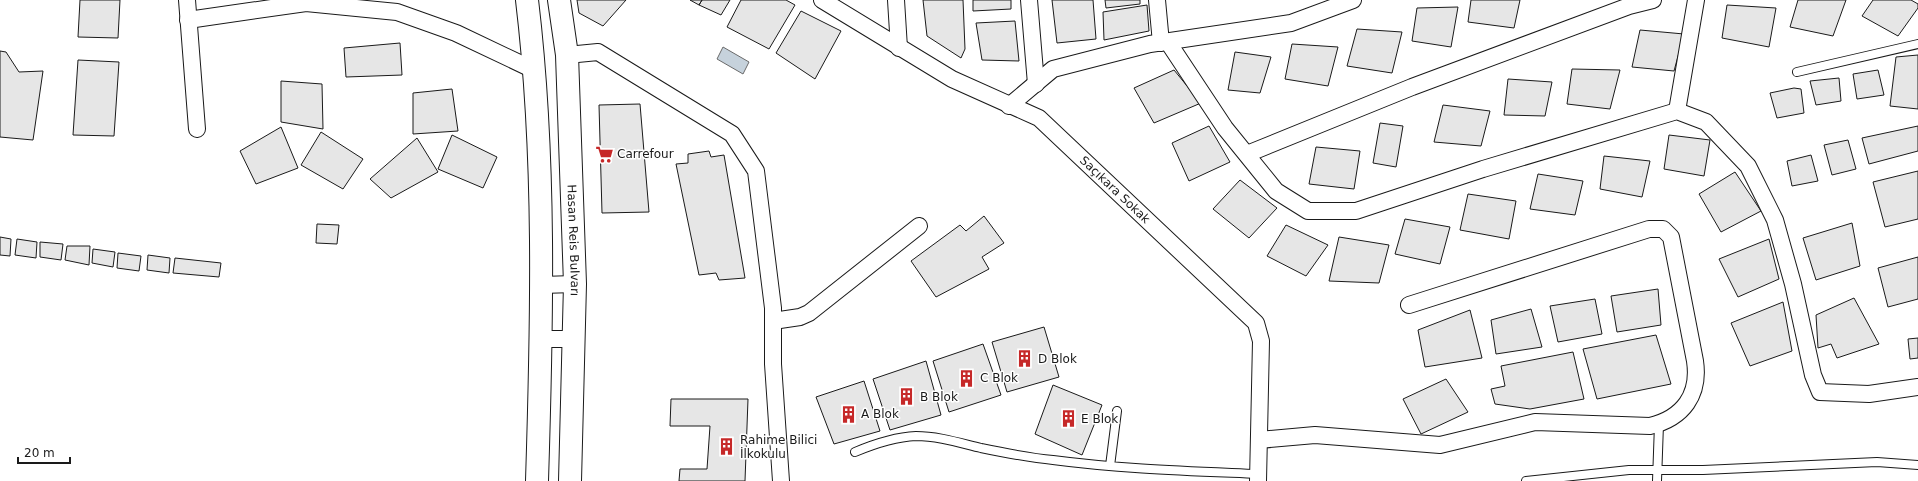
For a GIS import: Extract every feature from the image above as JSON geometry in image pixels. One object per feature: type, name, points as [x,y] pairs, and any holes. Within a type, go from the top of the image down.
[{"type":"main road","points":[[527,0],[536,71],[541,285],[542,339],[537,481]]},
{"type":"main road","name":"Hasan Reis Bulvarı","points":[[559,0],[567,55],[575,284],[570,481]]},
{"type":"street","points":[[187,0],[197,129]]},
{"type":"street","name":"Saçıkara Sokak","points":[[822,0],[952,79],[1009,106],[1039,118],[1256,323],[1261,341],[1258,477]]},
{"type":"street","points":[[896,0],[899,48]]},
{"type":"street","points":[[1029,0],[1036,84]]},
{"type":"street","points":[[1157,0],[1164,42],[1225,128],[1276,191],[1308,211],[1356,212],[1483,169],[1677,111],[1706,122],[1748,166],[1775,220],[1793,284],[1811,368],[1820,392],[1869,394],[1918,387]]},
{"type":"street","points":[[1009,106],[1053,69],[1164,42],[1291,23],[1316,7],[1353,0]]},
{"type":"street","points":[[1246,154],[1412,87],[1629,6],[1653,0]]},
{"type":"street","points":[[1677,111],[1696,0]]},
{"type":"street","points":[[188,20],[306,3],[397,12],[456,33],[536,71]]},
{"type":"street","points":[[567,55],[598,52],[732,134],[756,171],[773,308],[773,364],[781,481]]},
{"type":"street","points":[[773,321],[800,317],[809,313],[919,226]]},
{"type":"street","points":[[1259,440],[1315,435],[1440,445],[1535,422],[1639,426],[1659,424],[1677,414],[1684,407],[1694,390],[1696,370],[1671,237],[1663,229],[1649,229],[1409,305]]},
{"type":"street","points":[[541,285],[575,284]]},
{"type":"street","points":[[542,339],[573,338]]},
{"type":"lane","points":[[1797,72],[1918,44]]},
{"type":"lane","points":[[1110,466],[1117,411]]},
{"type":"lane","points":[[1657,481],[1659,424]]},
{"type":"lane","points":[[855,452],[888,440],[927,436],[1024,456],[1110,466],[1258,477]]},
{"type":"lane","points":[[1526,481],[1629,470],[1783,468],[1878,462],[1918,465]]},
{"type":"shaded area","points":[[723,47],[749,62],[743,74],[717,59]]},
{"type":"building","points":[[80,0],[120,0],[118,38],[78,37]]},
{"type":"building","points":[[577,0],[626,0],[603,26],[579,13]]},
{"type":"building","points":[[690,0],[702,0],[699,5]]},
{"type":"building","points":[[702,0],[730,0],[721,15],[699,5]]},
{"type":"building","points":[[741,0],[786,0],[795,5],[769,49],[727,27]]},
{"type":"building","points":[[923,0],[963,0],[965,49],[961,58],[927,36]]},
{"type":"building","points":[[973,0],[1011,0],[1011,9],[973,11]]},
{"type":"building","points":[[1052,0],[1093,0],[1096,39],[1057,43]]},
{"type":"building","points":[[1105,0],[1140,0],[1140,4],[1106,8]]},
{"type":"building","points":[[1471,0],[1520,0],[1514,28],[1468,22]]},
{"type":"building","points":[[1798,0],[1846,0],[1833,36],[1790,27]]},
{"type":"building","points":[[1873,0],[1911,0],[1918,4],[1918,8],[1898,36],[1862,16]]},
{"type":"building","points":[[1147,5],[1149,31],[1104,40],[1103,12]]},
{"type":"building","points":[[1727,5],[1776,8],[1769,47],[1722,38]]},
{"type":"building","points":[[1458,7],[1451,47],[1412,41],[1417,8]]},
{"type":"building","points":[[801,11],[841,31],[815,79],[776,53]]},
{"type":"building","points":[[1015,21],[1019,61],[982,60],[976,23]]},
{"type":"building","points":[[1357,29],[1402,32],[1392,73],[1347,66]]},
{"type":"building","points":[[1640,30],[1684,34],[1674,71],[1632,67]]},
{"type":"building","points":[[400,43],[402,75],[346,77],[344,48]]},
{"type":"building","points":[[1292,44],[1338,47],[1328,86],[1285,79]]},
{"type":"building","points":[[0,51],[6,52],[19,72],[43,71],[33,140],[0,137]]},
{"type":"building","points":[[1235,52],[1271,57],[1260,93],[1228,90]]},
{"type":"building","points":[[1918,55],[1918,109],[1890,106],[1896,57]]},
{"type":"building","points":[[78,60],[119,62],[114,136],[73,135]]},
{"type":"building","points":[[1572,69],[1620,70],[1610,109],[1567,104]]},
{"type":"building","points":[[1174,70],[1201,103],[1154,123],[1134,88]]},
{"type":"building","points":[[1878,70],[1884,95],[1857,99],[1853,74]]},
{"type":"building","points":[[1839,78],[1841,101],[1816,105],[1810,81]]},
{"type":"building","points":[[1508,79],[1552,82],[1545,116],[1504,115]]},
{"type":"building","points":[[281,81],[322,84],[323,129],[281,122]]},
{"type":"building","points":[[1794,88],[1801,89],[1804,113],[1777,118],[1770,93]]},
{"type":"building","points":[[452,89],[458,131],[413,134],[413,93]]},
{"type":"building","points":[[640,104],[649,212],[602,213],[599,105]]},
{"type":"building","points":[[1443,105],[1490,111],[1481,146],[1434,142]]},
{"type":"building","points":[[1380,123],[1403,126],[1396,167],[1373,163]]},
{"type":"building","points":[[1209,126],[1230,162],[1189,181],[1172,143]]},
{"type":"building","points":[[1918,126],[1918,151],[1869,164],[1862,138]]},
{"type":"building","points":[[281,127],[298,168],[256,184],[240,151]]},
{"type":"building","points":[[321,132],[363,159],[343,189],[301,165]]},
{"type":"building","points":[[452,135],[497,157],[483,188],[438,169]]},
{"type":"building","points":[[1669,135],[1710,140],[1704,176],[1664,169]]},
{"type":"building","points":[[417,138],[438,172],[391,198],[370,179]]},
{"type":"building","points":[[1848,140],[1856,169],[1832,175],[1824,145]]},
{"type":"building","points":[[1316,147],[1360,151],[1354,189],[1309,184]]},
{"type":"building","points":[[709,151],[711,157],[724,155],[745,278],[719,280],[716,273],[699,275],[676,164],[688,163],[688,154]]},
{"type":"building","points":[[1811,155],[1818,181],[1792,186],[1787,161]]},
{"type":"building","points":[[1604,156],[1650,161],[1642,197],[1600,189]]},
{"type":"building","points":[[1918,171],[1918,219],[1885,227],[1873,182]]},
{"type":"building","points":[[1735,172],[1761,211],[1721,232],[1699,194]]},
{"type":"building","points":[[1538,174],[1583,181],[1575,215],[1530,209]]},
{"type":"building","points":[[1240,180],[1277,208],[1249,238],[1213,209]]},
{"type":"building","points":[[1468,194],[1516,201],[1509,239],[1460,230]]},
{"type":"building","points":[[984,216],[1004,243],[982,257],[989,269],[936,297],[911,261],[960,225],[966,231]]},
{"type":"building","points":[[1405,219],[1450,227],[1440,264],[1395,254]]},
{"type":"building","points":[[1852,223],[1860,266],[1816,280],[1803,238]]},
{"type":"building","points":[[317,224],[339,225],[337,244],[316,243]]},
{"type":"building","points":[[1286,225],[1328,245],[1306,276],[1267,256]]},
{"type":"building","points":[[0,237],[11,239],[10,256],[0,255]]},
{"type":"building","points":[[1339,237],[1389,245],[1379,283],[1329,281]]},
{"type":"building","points":[[17,239],[37,242],[36,258],[15,255]]},
{"type":"building","points":[[1769,239],[1779,279],[1738,297],[1719,259]]},
{"type":"building","points":[[40,242],[63,244],[61,260],[40,257]]},
{"type":"building","points":[[67,246],[90,246],[89,265],[65,260]]},
{"type":"building","points":[[93,249],[115,252],[113,267],[92,263]]},
{"type":"building","points":[[118,253],[141,256],[139,271],[117,268]]},
{"type":"building","points":[[148,255],[170,258],[169,273],[147,270]]},
{"type":"building","points":[[1918,257],[1918,299],[1888,307],[1878,268]]},
{"type":"building","points":[[175,258],[221,263],[219,277],[173,273]]},
{"type":"building","points":[[1658,289],[1661,325],[1617,332],[1611,296]]},
{"type":"building","points":[[1854,298],[1879,344],[1837,358],[1831,344],[1818,348],[1816,315]]},
{"type":"building","points":[[1595,299],[1602,334],[1558,342],[1550,306]]},
{"type":"building","points":[[1783,302],[1792,351],[1750,366],[1731,323]]},
{"type":"building","points":[[1531,309],[1542,347],[1496,354],[1491,320]]},
{"type":"building","points":[[1470,310],[1482,358],[1425,367],[1418,330]]},
{"type":"building","name":"D Blok","points":[[1044,327],[1059,377],[1007,392],[992,342]]},
{"type":"building","points":[[1656,335],[1671,384],[1597,399],[1583,349]]},
{"type":"building","points":[[1918,338],[1918,358],[1910,359],[1908,339]]},
{"type":"building","name":"C Blok","points":[[983,344],[1001,395],[949,412],[933,361]]},
{"type":"building","points":[[1573,352],[1584,399],[1530,409],[1495,404],[1491,389],[1505,386],[1501,366]]},
{"type":"building","name":"B Blok","points":[[926,361],[941,415],[890,430],[873,379]]},
{"type":"building","points":[[1446,379],[1468,412],[1421,434],[1403,399]]},
{"type":"building","name":"A Blok","points":[[864,381],[880,431],[834,444],[816,397]]},
{"type":"building","name":"E Blok","points":[[1053,385],[1102,405],[1082,455],[1035,434]]},
{"type":"building","name":"Rahime Bilici İlkokulu","points":[[671,399],[748,399],[745,481],[679,481],[680,469],[707,469],[710,426],[670,426]]},
{"type":"place","name":"Carrefour","points":[[604,154]]},
{"type":"place","name":"D Blok","points":[[1025,359]]},
{"type":"place","name":"C Blok","points":[[967,378]]},
{"type":"place","name":"B Blok","points":[[907,397]]},
{"type":"place","name":"A Blok","points":[[848,414]]},
{"type":"place","name":"E Blok","points":[[1068,419]]},
{"type":"place","name":"Rahime Bilici İlkokulu","points":[[727,447]]}]
